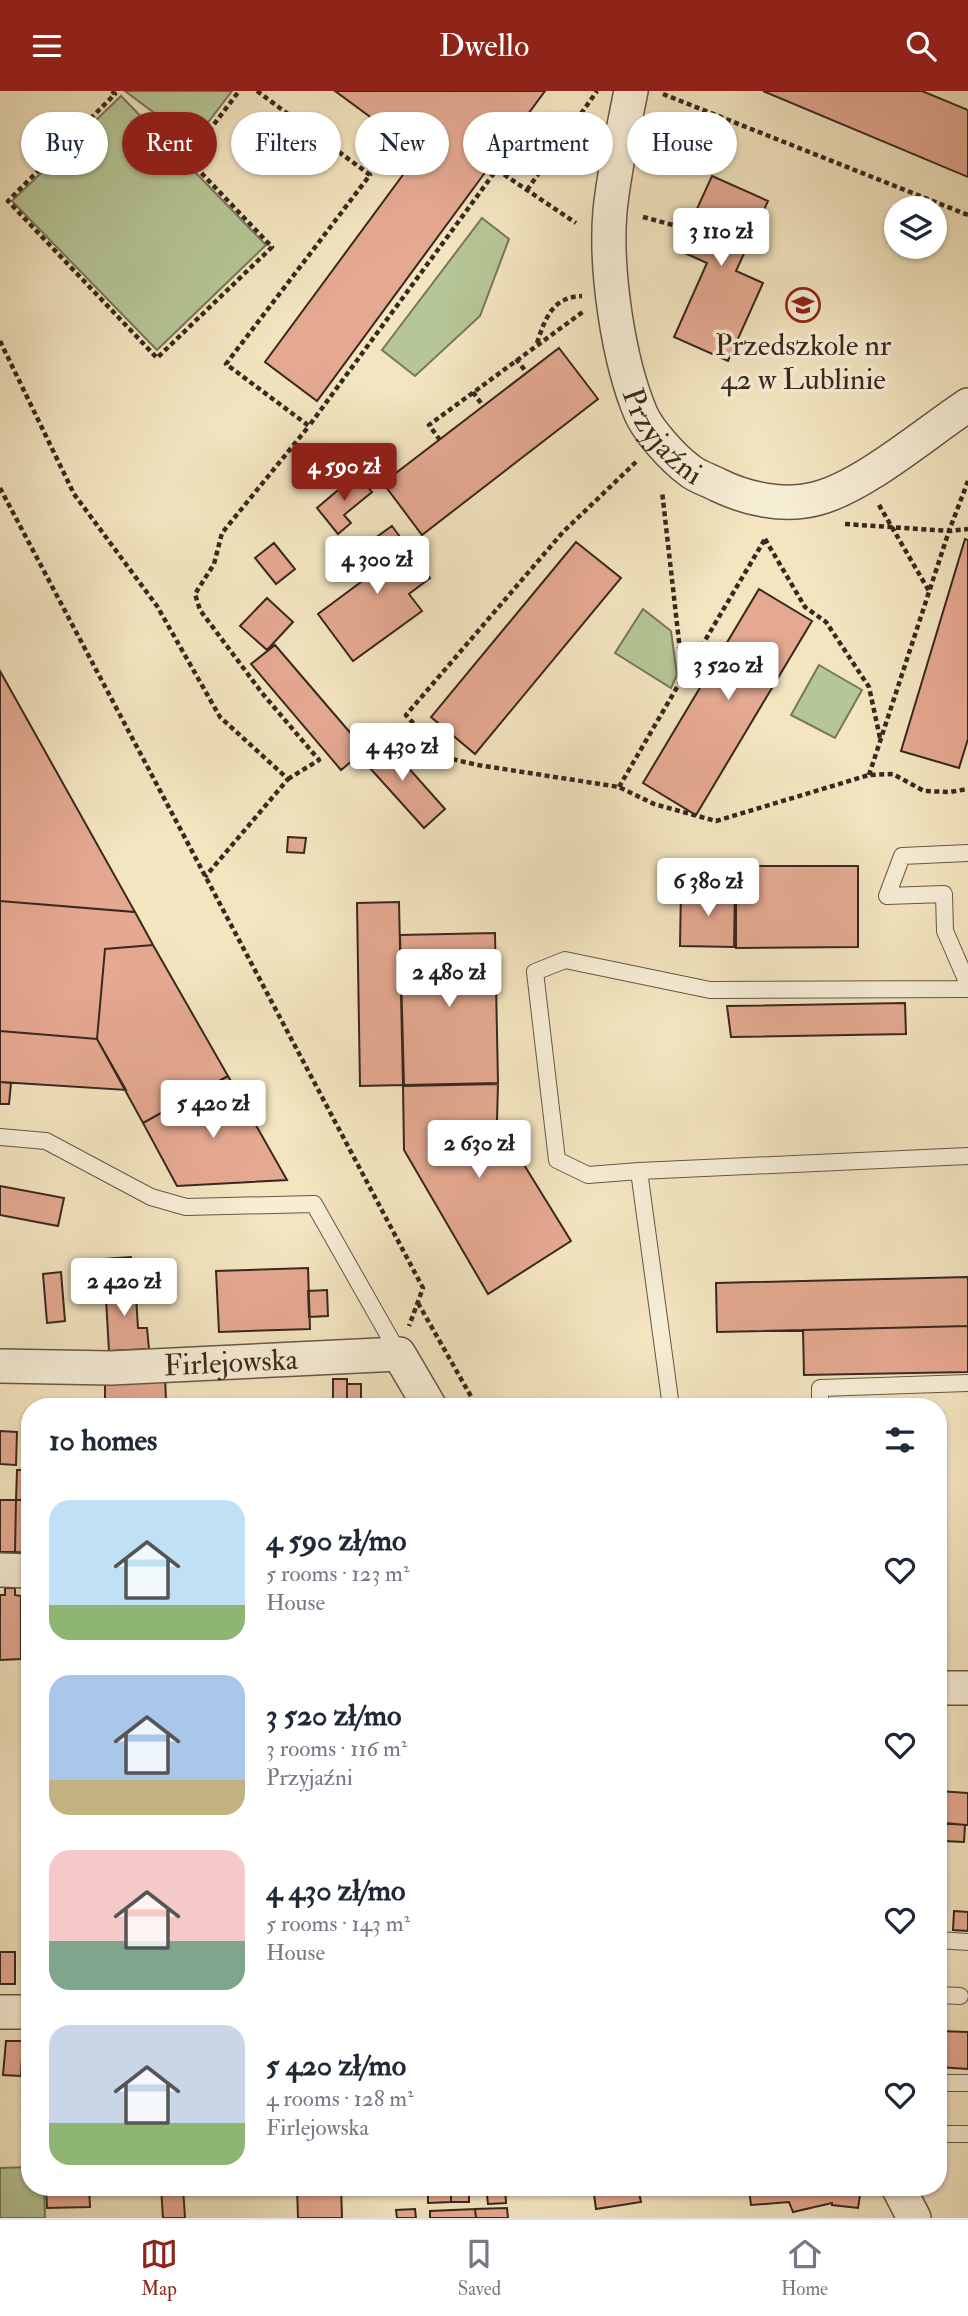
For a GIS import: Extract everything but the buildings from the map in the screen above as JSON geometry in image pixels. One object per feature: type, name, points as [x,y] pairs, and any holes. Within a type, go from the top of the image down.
[{"type":"street","name":"Przyjaźni","points":[[631,91],[610,213],[611,274],[620,342],[642,416],[659,439],[690,471],[740,495],[764,501],[815,499],[843,489],[968,405]]},
{"type":"street","name":"Firlejowska","points":[[0,1366],[110,1368],[399,1353]]},
{"type":"street","points":[[399,1353],[425,1398]]},
{"type":"street","points":[[0,1570],[21,1571]]},
{"type":"street","points":[[947,1688],[968,1688]]},
{"type":"street","points":[[0,2011],[21,2012]]},
{"type":"street","points":[[903,2196],[914,2218]]},
{"type":"lane","points":[[968,853],[902,856],[887,896],[944,894],[945,931],[968,984]]},
{"type":"lane","points":[[968,989],[710,990],[565,960],[535,972],[557,1160],[588,1175],[968,1156]]},
{"type":"lane","points":[[0,1137],[46,1141],[151,1197],[186,1207],[314,1204],[399,1353]]},
{"type":"lane","points":[[639,1171],[670,1398]]},
{"type":"lane","points":[[820,1398],[820,1388],[968,1383]]},
{"type":"lane","points":[[947,1941],[968,1942]]},
{"type":"lane","points":[[947,1995],[960,1996]]},
{"type":"lane","points":[[947,2083],[968,2083]]},
{"type":"lane","points":[[947,2134],[968,2134]]},
{"type":"path","points":[[112,91],[115,94],[8,201],[158,358],[272,247],[188,159],[239,91]]},
{"type":"path","points":[[257,91],[370,175],[226,364],[309,426]]},
{"type":"path","points":[[527,190],[597,91]]},
{"type":"path","points":[[676,100],[968,215]]},
{"type":"path","points":[[205,877],[288,779],[319,760],[262,693],[208,621],[200,610],[195,594],[214,564],[222,533],[309,426],[493,175]]},
{"type":"path","points":[[506,175],[583,228]]},
{"type":"path","points":[[640,216],[688,229]]},
{"type":"path","points":[[536,344],[552,308],[566,298],[584,296]]},
{"type":"path","points":[[440,440],[429,425],[585,310]]},
{"type":"path","points":[[0,341],[74,494],[157,606],[220,717],[288,779]]},
{"type":"path","points":[[516,359],[527,373]]},
{"type":"path","points":[[473,392],[483,406]]},
{"type":"path","points":[[641,457],[563,532],[406,715],[443,757],[619,787],[654,804],[716,821],[869,775],[893,773],[924,791],[950,792],[968,789]]},
{"type":"path","points":[[869,775],[968,481]]},
{"type":"path","points":[[661,486],[683,677]]},
{"type":"path","points":[[0,488],[423,1289],[399,1353]]},
{"type":"path","points":[[874,497],[929,591]]},
{"type":"path","points":[[837,524],[967,530]]},
{"type":"path","points":[[619,787],[772,528]]},
{"type":"path","points":[[765,539],[805,607],[826,622],[869,687],[880,739]]},
{"type":"path","points":[[418,1303],[472,1398]]},
{"type":"green space","points":[[125,91],[232,91],[216,112],[153,112]]},
{"type":"green space","points":[[121,96],[137,112],[122,112],[122,175],[198,175],[266,245],[157,350],[12,201],[39,175],[108,175],[108,112],[104,112]]},
{"type":"green space","points":[[482,218],[509,239],[480,316],[415,376],[382,350]]},
{"type":"green space","points":[[643,609],[671,631],[677,675],[671,688],[615,653]]},
{"type":"green space","points":[[819,665],[862,690],[835,738],[791,715]]},
{"type":"green space","points":[[21,2167],[21,2196],[44,2196],[45,2218],[0,2218],[0,2168]]},
{"type":"place","name":"Przedszkole nr 42 w Lublinie","points":[[803,305]]}]
